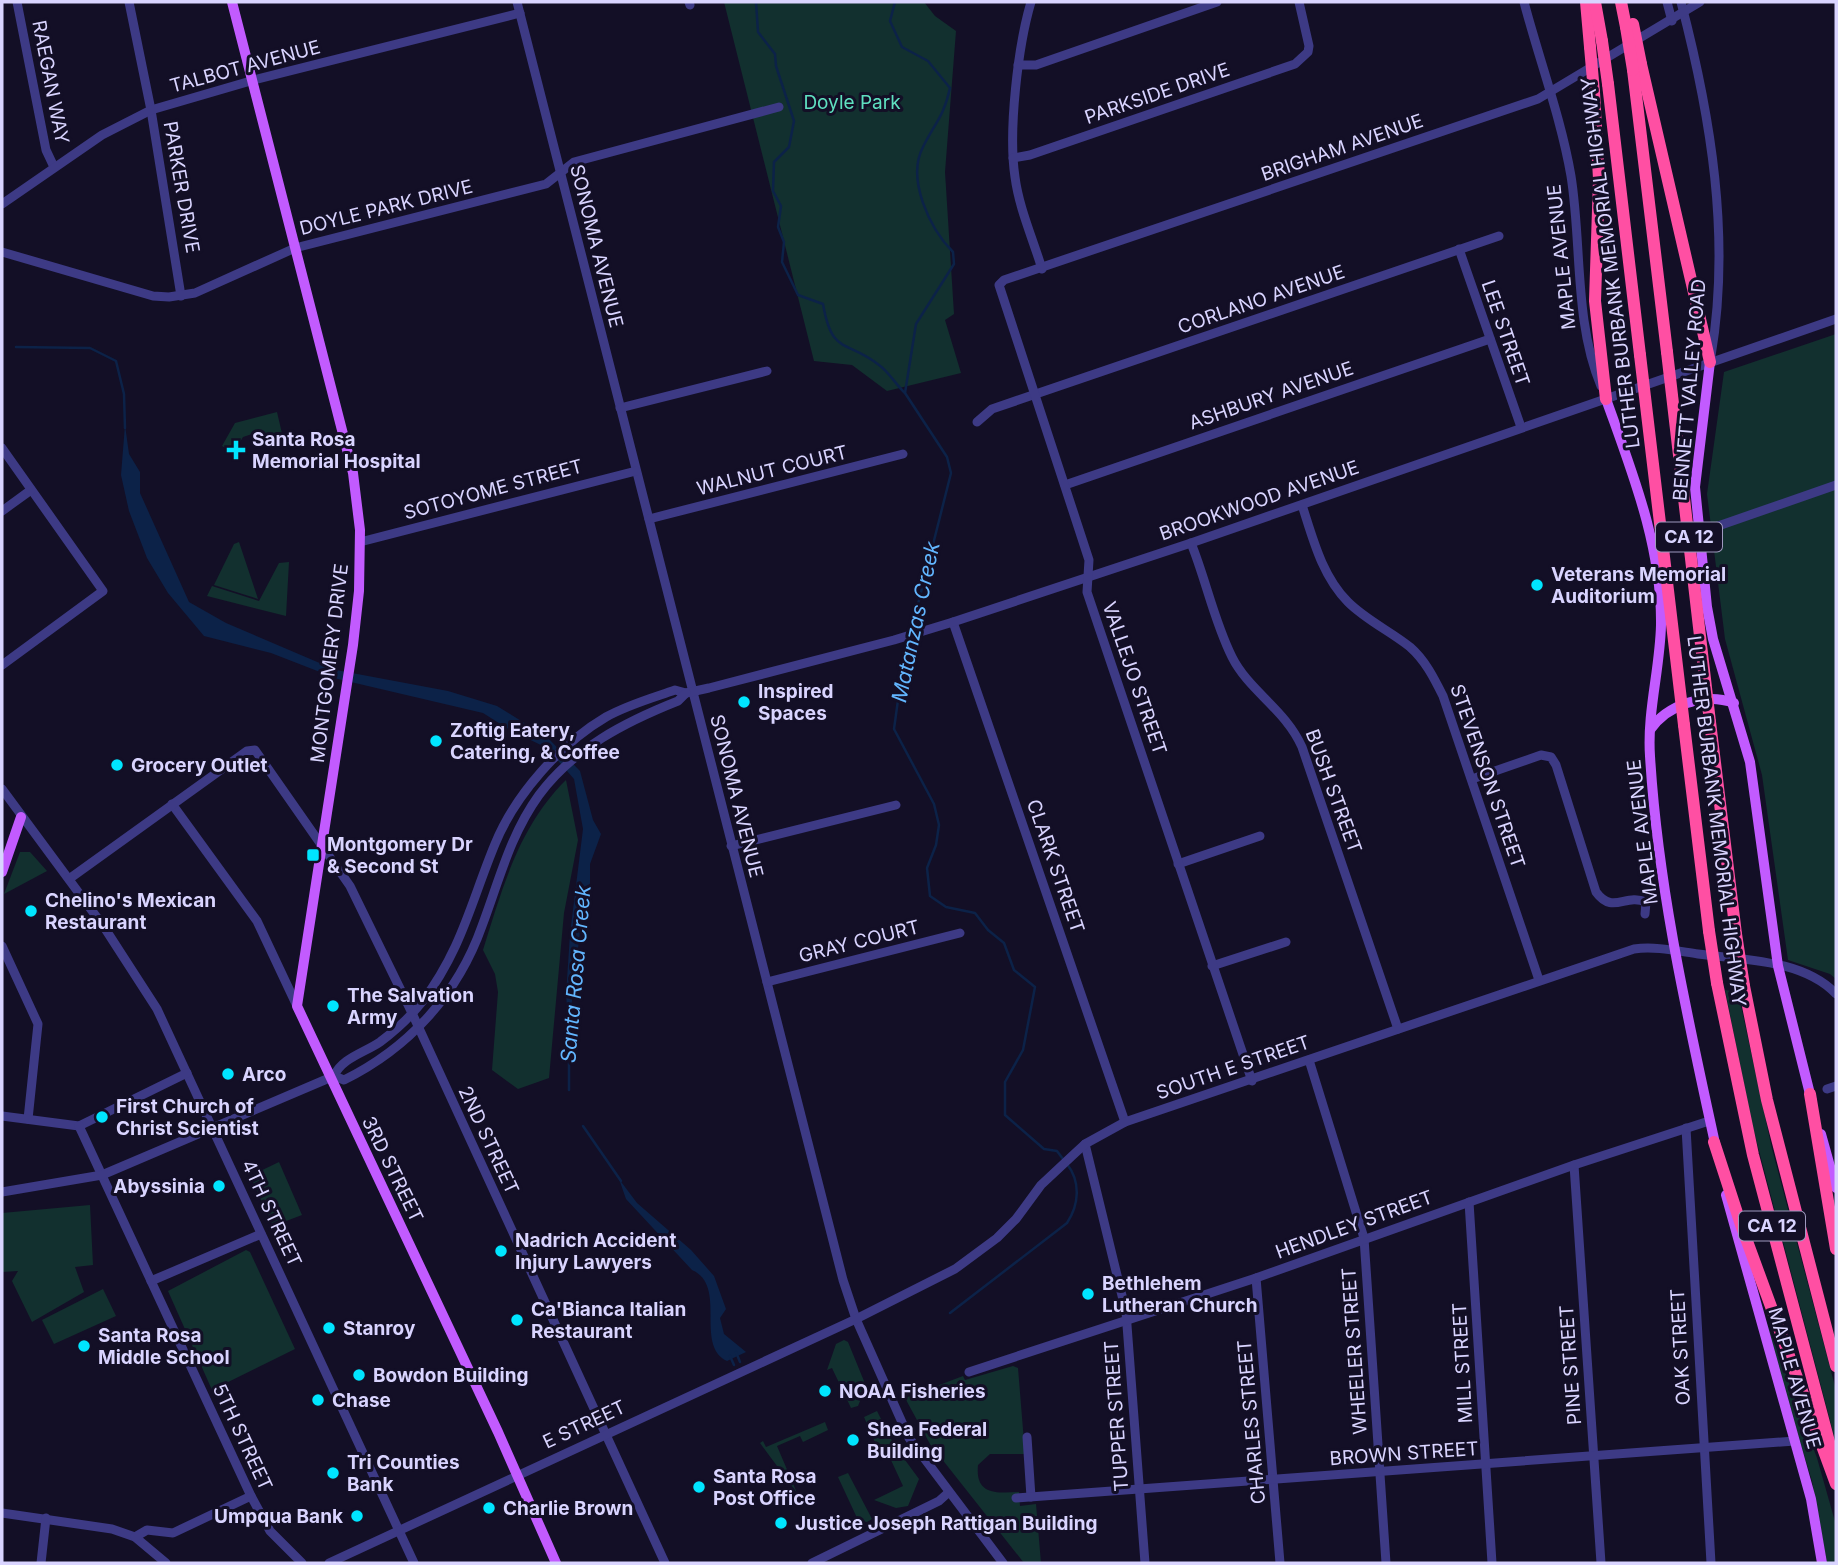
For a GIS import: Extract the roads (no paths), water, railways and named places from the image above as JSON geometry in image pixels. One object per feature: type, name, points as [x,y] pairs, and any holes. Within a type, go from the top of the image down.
[{"type":"highway","points":[[1586,2],[1596,44],[1594,92],[1599,179],[1595,301],[1606,399]]},
{"type":"highway","name":"LUTHER BURBANK MEMORIAL HIGHWAY","points":[[1595,2],[1596,44],[1608,84],[1717,983],[1753,1155],[1836,1468]]},
{"type":"highway","name":"LUTHER BURBANK MEMORIAL HIGHWAY","points":[[1621,2],[1629,24],[1637,67],[1710,722],[1744,986],[1767,1100],[1836,1366]]},
{"type":"highway","points":[[1627,2],[1629,24]]},
{"type":"highway","points":[[1637,67],[1710,362]]},
{"type":"highway","points":[[1810,1094],[1836,1249]]},
{"type":"highway","points":[[1714,1142],[1740,1222],[1836,1484]]},
{"type":"main road","name":"MONTGOMERY DRIVE","points":[[232,2],[353,473],[360,542],[353,645],[324,846],[297,1006]]},
{"type":"main road","name":"BENNETT VALLEY ROAD","points":[[1710,362],[1695,487],[1710,629],[1734,703],[1754,779],[1778,966],[1836,1188]]},
{"type":"main road","name":"MAPLE AVENUE","points":[[1606,399],[1642,497],[1656,576],[1661,627],[1649,731],[1652,780],[1674,951],[1727,1203],[1814,1510],[1822,1563]]},
{"type":"main road","points":[[1649,731],[1661,716],[1675,706],[1718,699],[1734,703]]},
{"type":"main road","points":[[2,872],[21,817]]},
{"type":"main road","name":"3RD STREET","points":[[297,1006],[556,1563]]},
{"type":"street","name":"RAEGAN WAY","points":[[17,2],[46,150],[54,167]]},
{"type":"street","name":"PARKER DRIVE","points":[[129,2],[151,110],[181,296]]},
{"type":"street","name":"SONOMA AVENUE","points":[[517,2],[649,519],[689,692],[767,982],[823,1208],[856,1319],[909,1438],[1003,1563]]},
{"type":"street","points":[[1031,2],[1018,65],[1013,158],[1019,198],[1042,269]]},
{"type":"street","points":[[1018,65],[1036,65],[1217,2]]},
{"type":"street","name":"PARKSIDE DRIVE","points":[[1013,158],[1294,64],[1308,52],[1299,2]]},
{"type":"street","name":"MAPLE AVENUE","points":[[1524,2],[1571,179],[1589,347],[1606,399]]},
{"type":"street","points":[[1667,2],[1672,21]]},
{"type":"street","name":"BENNETT VALLEY ROAD","points":[[1681,2],[1705,107],[1716,181],[1717,309],[1710,362]]},
{"type":"street","name":"BRIGHAM AVENUE","points":[[999,285],[1003,280],[1042,269],[1549,93],[1700,2]]},
{"type":"street","name":"TALBOT AVENUE","points":[[2,204],[102,135],[151,110],[254,80],[520,13]]},
{"type":"street","name":"DOYLE PARK DRIVE","points":[[2,252],[153,296],[181,296],[195,293],[295,248],[546,184],[574,162],[779,107]]},
{"type":"street","name":"CORLANO AVENUE","points":[[977,422],[992,409],[1499,236]]},
{"type":"street","name":"LEE STREET","points":[[1459,249],[1521,427]]},
{"type":"street","name":"VALLEJO STREET","points":[[999,285],[1089,560],[1087,592],[1252,1081]]},
{"type":"street","name":"BROOKWOOD AVENUE","points":[[332,1077],[338,1066],[379,1043],[412,1013],[452,958],[468,922],[496,842],[512,810],[535,781],[591,726],[626,707],[675,690],[689,692],[919,633],[1302,505],[1836,319]]},
{"type":"street","name":"ASHBURY AVENUE","points":[[1065,485],[1490,339]]},
{"type":"street","points":[[620,408],[767,371]]},
{"type":"street","points":[[2,448],[103,591],[2,665]]},
{"type":"street","name":"WALNUT COURT","points":[[649,519],[903,454]]},
{"type":"street","name":"SOTOYOME STREET","points":[[360,542],[636,471]]},
{"type":"street","points":[[1698,533],[1836,485]]},
{"type":"street","points":[[2,511],[31,490]]},
{"type":"street","name":"STEVENSON STREET","points":[[1302,505],[1325,570],[1335,587],[1364,615],[1410,648],[1433,677],[1472,779],[1539,980]]},
{"type":"street","name":"BUSH STREET","points":[[1191,543],[1232,657],[1244,674],[1281,712],[1302,747],[1398,1029]]},
{"type":"street","name":"CLARK STREET","points":[[953,622],[1125,1122]]},
{"type":"street","name":"BROOKWOOD AVENUE","points":[[2,1192],[102,1175],[332,1077],[344,1080],[367,1069],[418,1029],[452,987],[482,927],[509,847],[541,793],[582,752],[606,733],[678,701],[689,692]]},
{"type":"street","name":"2ND STREET","points":[[172,804],[251,750],[256,750],[350,886],[412,1013],[665,1563]]},
{"type":"street","points":[[1472,779],[1541,755],[1550,757],[1597,892],[1603,902],[1613,904],[1637,898],[1646,902],[1645,914]]},
{"type":"street","name":"4TH STREET","points":[[2,789],[144,986],[414,1563]]},
{"type":"street","points":[[69,879],[172,804]]},
{"type":"street","name":"3RD STREET","points":[[172,804],[257,921],[297,1006]]},
{"type":"street","points":[[731,846],[896,805]]},
{"type":"street","points":[[1178,864],[1260,836]]},
{"type":"street","name":"GRAY COURT","points":[[767,982],[960,933]]},
{"type":"street","points":[[1212,966],[1286,942]]},
{"type":"street","points":[[2,946],[38,1024],[28,1119]]},
{"type":"street","name":"SOUTH E STREET","points":[[856,1319],[955,1269],[977,1253],[1016,1219],[1055,1171],[1086,1144],[1125,1122],[1252,1081],[1633,949],[1674,951]]},
{"type":"street","points":[[1674,951],[1778,966],[1815,978],[1836,994]]},
{"type":"street","name":"WHEELER STREET","points":[[1309,1060],[1364,1238],[1385,1563]]},
{"type":"street","points":[[2,1116],[79,1126],[187,1073]]},
{"type":"street","name":"HENDLEY STREET","points":[[969,1372],[1256,1278],[1574,1165],[1709,1121]]},
{"type":"street","name":"5TH STREET","points":[[79,1126],[251,1496],[270,1531],[302,1563]]},
{"type":"street","name":"OAK STREET","points":[[1686,1128],[1711,1563]]},
{"type":"street","name":"TUPPER STREET","points":[[1086,1144],[1127,1320],[1145,1563]]},
{"type":"street","name":"PINE STREET","points":[[1574,1165],[1601,1563]]},
{"type":"street","name":"MILL STREET","points":[[1469,1202],[1492,1563]]},
{"type":"street","points":[[151,1282],[261,1234]]},
{"type":"street","name":"CHARLES STREET","points":[[1256,1278],[1280,1563]]},
{"type":"street","name":"E STREET","points":[[329,1563],[856,1319]]},
{"type":"street","points":[[1027,1437],[1031,1497]]},
{"type":"street","name":"BROWN STREET","points":[[1016,1499],[1703,1450],[1795,1441]]},
{"type":"street","points":[[812,1563],[936,1503],[949,1492]]},
{"type":"street","points":[[135,1537],[147,1530],[173,1533],[251,1496]]},
{"type":"street","points":[[2,1513],[112,1529],[135,1537],[162,1562]]},
{"type":"street","points":[[41,1563],[46,1518]]},
{"type":"water","points":[[125,425],[129,454],[140,472],[140,493],[189,602],[226,623],[336,670],[448,691],[497,706],[547,737],[580,771],[593,820],[601,834],[590,864],[590,883],[582,914],[569,1027],[566,995],[570,934],[583,829],[574,779],[547,748],[483,713],[338,679],[271,653],[204,636],[168,593],[147,558],[129,511],[121,475]]},
{"type":"water","points":[[619,1179],[637,1203],[691,1250],[714,1276],[726,1309],[720,1318],[724,1334],[746,1352],[727,1361],[717,1353],[711,1329],[708,1289],[702,1278],[626,1199]]},
{"type":"waterway","points":[[756,2],[758,32],[775,54],[776,66],[794,121],[789,147],[774,162],[773,191],[781,206],[778,227],[784,242],[782,262],[798,295],[823,304],[831,332],[836,339],[879,365],[905,393]]},
{"type":"waterway","name":"Matanzas Creek","points":[[895,2],[890,21],[902,47],[928,61],[950,88],[942,113],[918,160],[917,174],[923,203],[936,230],[953,252],[954,264],[916,324],[905,393],[947,457],[951,473],[911,632]]},
{"type":"waterway","name":"Santa Rosa Creek","points":[[16,347],[90,348],[116,361],[124,394],[125,428]]},
{"type":"waterway","name":"Matanzas Creek","points":[[910,638],[903,664],[894,729],[934,804],[939,825],[936,845],[927,868],[930,896],[946,907],[975,913],[988,930],[1004,943],[1014,970],[1035,987],[1023,1050],[1005,1082],[1005,1115],[1044,1149],[1057,1151],[1063,1159]]},
{"type":"waterway","name":"Santa Rosa Creek","points":[[569,1024],[569,1090]]},
{"type":"waterway","name":"Santa Rosa Creek","points":[[583,1126],[621,1181]]},
{"type":"waterway","name":"Matanzas Creek","points":[[950,1313],[1067,1223],[1077,1194],[1075,1178],[1067,1164]]},
{"type":"waterway","name":"Santa Rosa Creek","points":[[736,1352],[740,1362]]},
{"type":"waterway","name":"Santa Rosa Creek","points":[[730,1356],[734,1365]]},
{"type":"place","name":"Santa Rosa Memorial Hospital","points":[[236,450]]},
{"type":"place","name":"Veterans Memorial Auditorium","points":[[1537,585]]},
{"type":"place","name":"Inspired Spaces","points":[[744,702]]},
{"type":"place","name":"Zoftig Eatery, Catering, & Coffee","points":[[436,741]]},
{"type":"place","name":"Grocery Outlet","points":[[117,765]]},
{"type":"place","name":"Montgomery Dr & Second St","points":[[313,855]]},
{"type":"place","name":"Chelino's Mexican Restaurant","points":[[31,911]]},
{"type":"place","name":"The Salvation Army","points":[[333,1006]]},
{"type":"place","name":"Arco","points":[[228,1074]]},
{"type":"place","name":"First Church of Christ Scientist","points":[[102,1117]]},
{"type":"place","name":"Abyssinia","points":[[219,1186]]},
{"type":"place","name":"Nadrich Accident Injury Lawyers","points":[[501,1251]]},
{"type":"place","name":"Bethlehem Lutheran Church","points":[[1088,1294]]},
{"type":"place","name":"Ca'Bianca Italian Restaurant","points":[[517,1320]]},
{"type":"place","name":"Stanroy","points":[[329,1328]]},
{"type":"place","name":"Santa Rosa Middle School","points":[[84,1346]]},
{"type":"place","name":"Bowdon Building","points":[[359,1375]]},
{"type":"place","name":"NOAA Fisheries","points":[[825,1391]]},
{"type":"place","name":"Chase","points":[[318,1400]]},
{"type":"place","name":"Shea Federal Building","points":[[853,1440]]},
{"type":"place","name":"Tri Counties Bank","points":[[333,1473]]},
{"type":"place","name":"Santa Rosa Post Office","points":[[699,1487]]},
{"type":"place","name":"Charlie Brown","points":[[489,1508]]},
{"type":"place","name":"Umpqua Bank","points":[[357,1516]]},
{"type":"place","name":"Justice Joseph Rattigan Building","points":[[781,1523]]},
{"type":"park label","name":"Doyle Park","points":[[852,102]]}]
